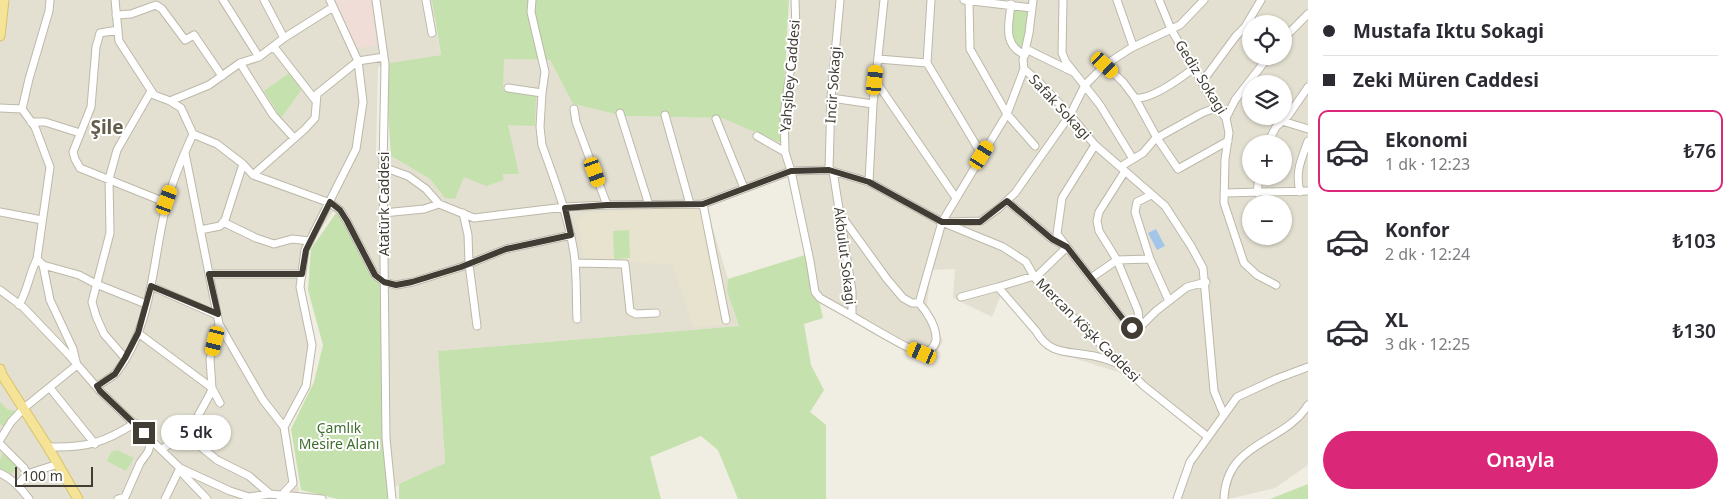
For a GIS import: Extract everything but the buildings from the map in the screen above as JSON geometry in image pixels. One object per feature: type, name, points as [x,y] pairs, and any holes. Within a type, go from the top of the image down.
[{"type":"main road","points":[[0,36],[4,0]]},
{"type":"main road","points":[[0,369],[78,499]]},
{"type":"street","points":[[19,305],[25,295],[36,259],[50,167],[35,127],[22,109],[49,11],[50,0]]},
{"type":"street","points":[[115,0],[119,41],[154,95],[170,101],[181,108],[194,134],[217,144],[243,164],[252,175],[330,202],[340,210],[375,275],[384,282],[396,285],[412,282],[469,264],[506,249],[571,235]]},
{"type":"street","points":[[223,0],[259,57]]},
{"type":"street","points":[[264,0],[284,38]]},
{"type":"street","name":"Atatürk Caddesi","points":[[376,0],[384,57],[383,213],[386,438],[392,499]]},
{"type":"street","points":[[426,0],[432,33]]},
{"type":"street","points":[[532,0],[531,12],[545,72],[540,127],[542,145],[565,208],[571,235],[575,263],[577,319]]},
{"type":"street","name":"Yahşibey Caddesi","points":[[785,152],[784,116],[796,30],[795,0]]},
{"type":"street","name":"Incir Sokagi","points":[[831,171],[831,98],[840,0]]},
{"type":"street","points":[[869,182],[873,104],[884,0]]},
{"type":"street","points":[[931,0],[927,63],[982,155]]},
{"type":"street","points":[[840,214],[903,298],[912,303],[919,303],[942,222],[1007,114],[1024,69],[1032,4],[967,0],[970,49],[1007,114],[1036,146]]},
{"type":"street","points":[[1063,0],[1062,53],[1072,71],[1104,111],[1133,159]]},
{"type":"street","points":[[1118,0],[1133,46]]},
{"type":"street","name":"Gediz Sokagi","points":[[1159,0],[1171,28],[1202,82],[1226,118],[1229,133],[1225,159],[1224,202],[1244,263],[1257,275],[1276,285]]},
{"type":"street","points":[[942,222],[980,222],[1007,201],[1015,193],[1070,115],[1085,85],[1105,65],[1133,46],[1180,24],[1204,0]]},
{"type":"street","points":[[1202,82],[1236,36],[1245,27],[1261,0]]},
{"type":"street","points":[[1251,1],[1255,8]]},
{"type":"street","points":[[170,101],[209,84],[240,64],[259,57],[331,3],[358,61],[363,102],[356,149],[306,250],[300,287],[312,345],[306,386],[284,427]]},
{"type":"street","points":[[1011,4],[1009,38],[1015,50],[1025,52],[1072,71]]},
{"type":"street","points":[[116,15],[131,14],[156,5],[162,8],[185,40],[194,35],[222,76]]},
{"type":"street","points":[[1292,30],[1308,14]]},
{"type":"street","points":[[118,30],[100,33],[96,47],[91,107],[73,152],[80,168],[166,204]]},
{"type":"street","points":[[274,47],[316,102]]},
{"type":"street","points":[[252,175],[315,118],[317,94],[358,61],[384,57]]},
{"type":"street","points":[[878,59],[927,63]]},
{"type":"street","points":[[240,64],[274,115],[294,138]]},
{"type":"street","points":[[1105,65],[1123,82],[1135,98],[1157,138],[1178,169],[1228,142]]},
{"type":"street","points":[[1226,118],[1234,100],[1262,65]]},
{"type":"street","points":[[1135,98],[1141,99],[1153,95],[1194,68]]},
{"type":"street","name":"Safak Sokagi","points":[[1024,69],[1070,115],[1095,145],[1165,206],[1191,246],[1203,268],[1206,282],[1214,391],[1224,415]]},
{"type":"street","points":[[875,80],[956,198]]},
{"type":"street","points":[[1292,110],[1308,87]]},
{"type":"street","points":[[508,88],[542,92]]},
{"type":"street","points":[[125,358],[104,334],[92,302],[110,233],[109,179],[117,150],[151,91]]},
{"type":"street","points":[[831,98],[873,104]]},
{"type":"street","points":[[1132,328],[1139,319],[1138,311],[1117,260],[1099,231],[1097,221],[1099,212],[1122,169],[1133,159],[1143,153],[1157,138],[1202,113],[1218,107]]},
{"type":"street","points":[[0,108],[22,109]]},
{"type":"street","points":[[574,109],[576,122],[607,205]]},
{"type":"street","points":[[620,113],[649,205]]},
{"type":"street","points":[[665,115],[690,204]]},
{"type":"street","points":[[716,119],[744,188]]},
{"type":"street","points":[[31,122],[46,122],[80,133]]},
{"type":"street","points":[[1292,124],[1308,129]]},
{"type":"street","points":[[97,386],[115,374],[138,333],[151,286],[166,204],[184,153],[194,134]]},
{"type":"street","points":[[756,136],[785,152],[791,171],[815,292],[820,298],[852,316]]},
{"type":"street","points":[[1300,192],[1297,178],[1301,159],[1308,141]]},
{"type":"street","points":[[1095,145],[1062,198],[1058,234],[1126,323],[1132,328]]},
{"type":"street","points":[[184,153],[218,314],[219,324],[210,359],[212,388],[220,403]]},
{"type":"street","points":[[200,230],[220,226],[225,220],[243,164]]},
{"type":"street","points":[[383,167],[408,176],[426,188],[439,204],[474,218],[607,205],[703,204],[726,320]]},
{"type":"street","name":"Mercan Köşk Caddesi","points":[[703,204],[791,171],[831,171],[869,182],[942,222],[1003,247],[1026,262],[1046,291],[1144,386],[1208,437]]},
{"type":"street","name":"Akbulut Sokagi","points":[[831,171],[852,291],[852,316],[922,353],[929,351],[937,339],[934,327],[925,309],[919,303]]},
{"type":"street","points":[[1257,193],[1258,185]]},
{"type":"street","points":[[1224,193],[1308,192]]},
{"type":"street","points":[[1152,194],[1137,202],[1135,212],[1150,259],[1169,301]]},
{"type":"street","points":[[1007,201],[1052,239],[1067,247]]},
{"type":"street","points":[[383,213],[424,209],[439,204]]},
{"type":"street","points":[[0,212],[42,220]]},
{"type":"street","points":[[462,213],[468,235],[469,264],[477,326]]},
{"type":"street","points":[[223,222],[256,238],[274,244],[292,239],[310,241]]},
{"type":"street","points":[[961,297],[1035,277],[1067,247]]},
{"type":"street","points":[[36,259],[43,265],[79,275],[96,284],[146,304]]},
{"type":"street","points":[[1091,278],[1117,260],[1150,259]]},
{"type":"street","points":[[575,263],[625,264],[630,311],[636,314],[656,313]]},
{"type":"street","points":[[43,265],[50,300],[73,349],[77,364]]},
{"type":"street","points":[[209,274],[302,274]]},
{"type":"street","points":[[1132,328],[1142,326],[1187,286],[1206,282]]},
{"type":"street","points":[[151,286],[218,314]]},
{"type":"street","points":[[998,287],[1036,331],[1041,340],[1049,347],[1060,351],[1090,355],[1123,365]]},
{"type":"street","points":[[0,290],[19,305],[77,364],[100,391],[162,449],[207,499]]},
{"type":"street","points":[[219,324],[263,400],[284,427],[293,483],[279,497]]},
{"type":"street","points":[[138,333],[212,388]]},
{"type":"street","points":[[0,440],[11,422],[24,408],[77,364]]},
{"type":"street","points":[[1177,499],[1190,462],[1236,397],[1308,367]]},
{"type":"street","points":[[50,388],[95,444]]},
{"type":"street","points":[[162,449],[185,434],[198,416],[212,388]]},
{"type":"street","points":[[1224,499],[1225,486],[1241,458],[1256,445],[1300,416],[1308,405]]},
{"type":"street","points":[[48,447],[69,448],[95,444],[115,435],[135,422]]},
{"type":"street","points":[[185,434],[217,460],[249,476],[270,494],[279,497],[313,497],[322,499]]},
{"type":"street","points":[[118,499],[125,497],[140,463],[148,452],[152,439]]},
{"type":"street","points":[[0,444],[24,468],[27,474]]},
{"type":"street","points":[[18,486],[27,474],[58,464]]},
{"type":"street","points":[[180,468],[230,491],[249,497],[270,494]]},
{"type":"street","points":[[165,499],[180,468]]},
{"type":"street","points":[[0,473],[8,477],[30,499]]},
{"type":"shaded area","points":[[0,0],[494,0],[495,13],[434,17],[441,55],[378,67],[376,154],[391,156],[430,179],[445,198],[464,177],[504,180],[508,125],[536,94],[502,91],[503,59],[550,60],[573,104],[624,116],[724,118],[787,146],[784,115],[796,0],[1308,0],[1308,465],[1275,488],[1229,499],[1180,499],[1206,435],[1118,372],[1045,349],[1003,290],[992,317],[953,298],[955,269],[931,270],[927,304],[943,341],[935,355],[918,355],[818,298],[789,169],[704,199],[728,279],[727,291],[739,326],[438,351],[445,463],[392,488],[389,437],[387,287],[343,218],[334,210],[310,246],[301,287],[312,341],[309,380],[288,425],[299,490],[294,499],[0,499]]},
{"type":"shaded area","points":[[335,0],[371,0],[377,46],[357,48]]},
{"type":"shaded area","points":[[701,206],[731,324],[693,327],[673,265],[584,258],[577,220],[586,213]]},
{"type":"green space","points":[[432,0],[789,0],[781,143],[722,118],[624,116],[573,104],[550,60],[504,59],[503,90],[536,94],[535,126],[508,125],[519,174],[503,174],[504,180],[486,186],[464,177],[455,199],[445,198],[430,179],[391,156],[385,64],[441,55]]},
{"type":"green space","points":[[1014,9],[1029,10],[1025,47],[1015,46],[1011,41]]},
{"type":"green space","points":[[289,73],[302,89],[281,118],[264,91]]},
{"type":"green space","name":"Çamlık Mesire Alanı","points":[[336,213],[341,218],[373,279],[383,286],[385,438],[388,499],[338,499],[301,490],[291,429],[314,382],[323,345],[308,290],[311,249]]},
{"type":"green space","points":[[629,230],[630,258],[614,259],[613,231]]},
{"type":"green space","points":[[808,254],[823,318],[804,324],[811,365],[824,390],[810,412],[826,425],[826,499],[738,499],[718,450],[701,436],[650,457],[661,499],[399,499],[399,484],[445,463],[438,351],[739,326],[727,291],[728,279]]},
{"type":"green space","points":[[0,402],[7,409],[18,412],[5,427],[0,424]]},
{"type":"green space","points":[[117,450],[134,458],[126,471],[107,461],[111,452]]},
{"type":"green space","points":[[3,453],[17,465],[12,474],[0,469],[0,460]]},
{"type":"green space","points":[[1308,484],[1308,499],[1270,499]]},
{"type":"water","points":[[1156,229],[1165,246],[1157,250],[1148,233]]},
{"type":"district","name":"Şile","points":[[107,127]]},
{"type":"route","points":[[144,433],[97,386],[115,374],[125,358],[138,333],[151,286],[218,314],[209,274],[302,274],[306,250],[330,202],[340,210],[347,221],[375,275],[384,282],[396,285],[461,267],[506,249],[571,235],[565,208],[607,205],[703,204],[791,171],[829,170],[869,182],[942,222],[980,222],[1007,201],[1052,239],[1067,247],[1126,323],[1132,328]]}]
